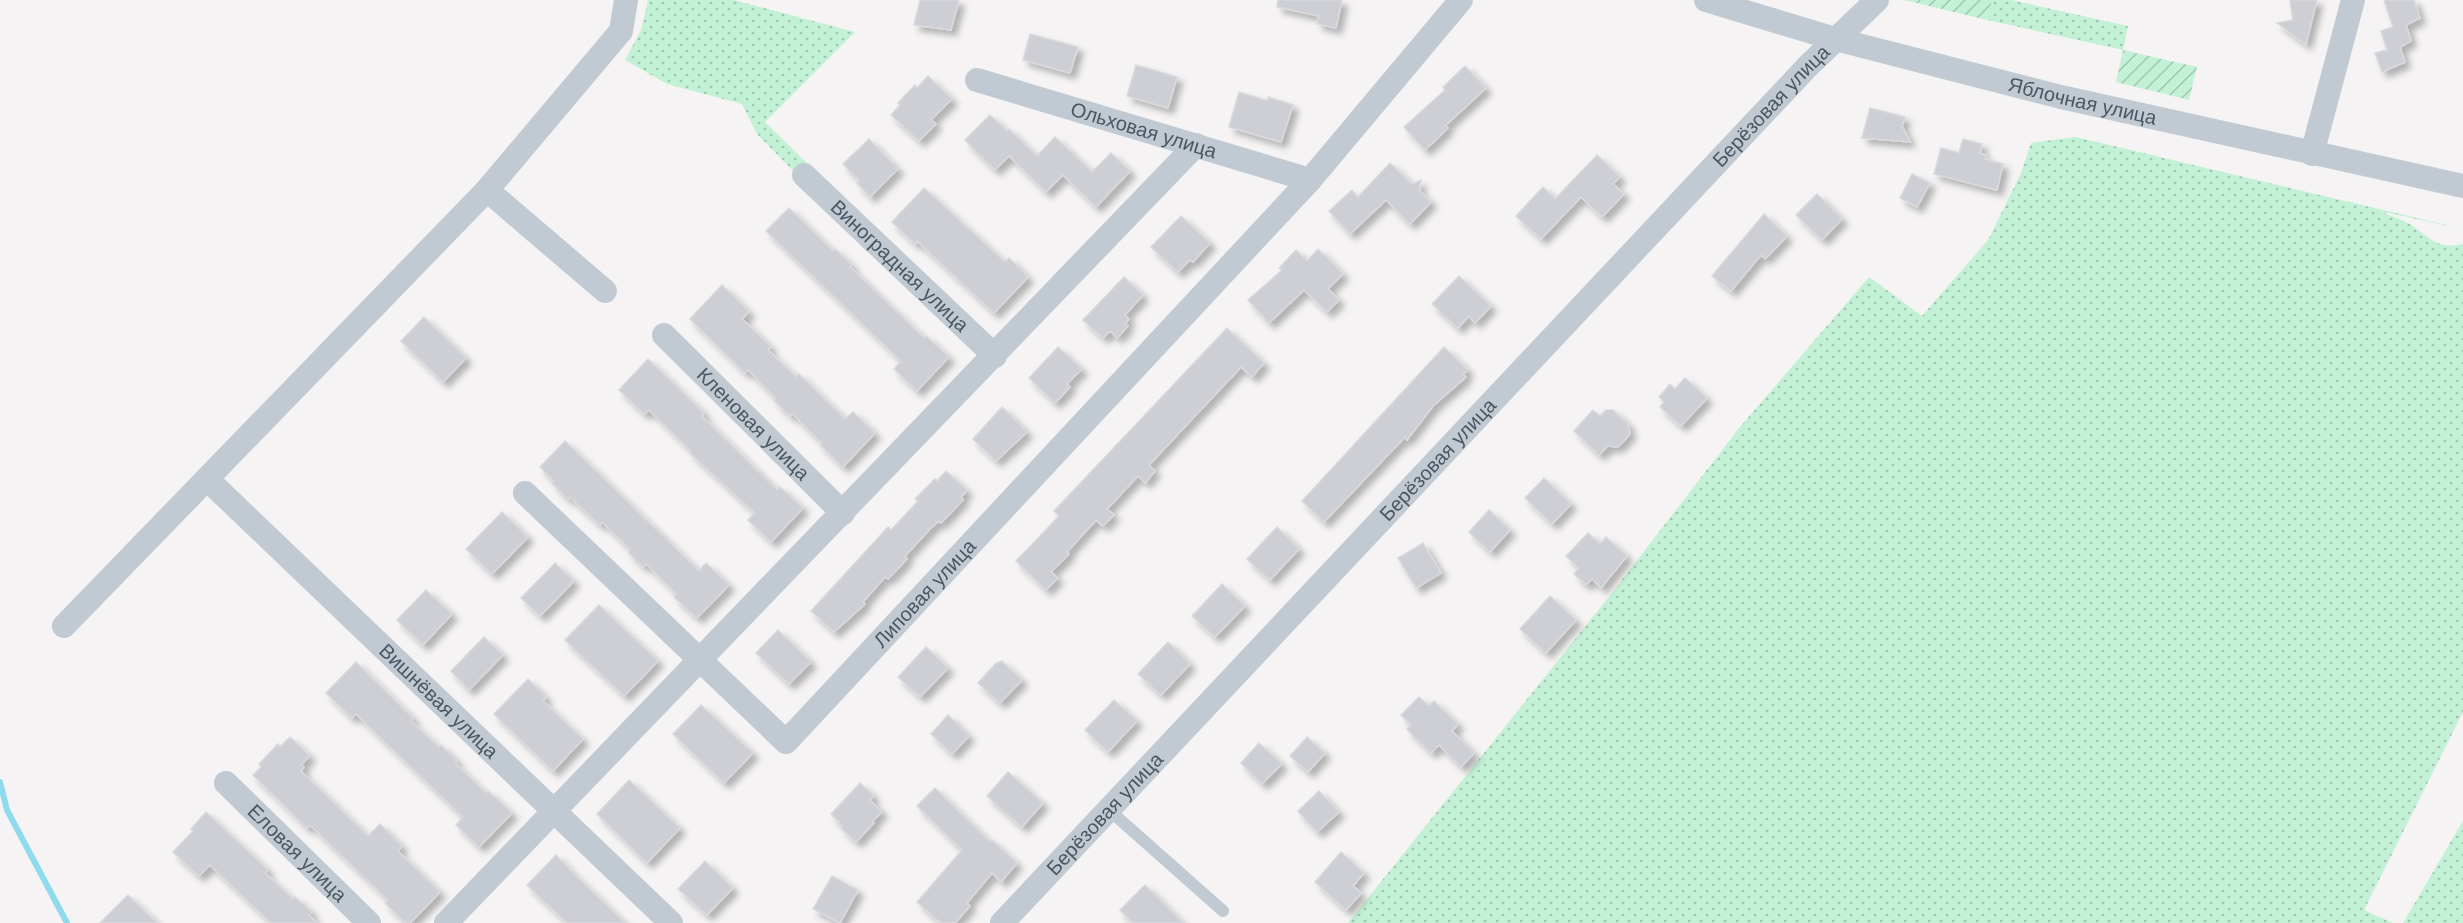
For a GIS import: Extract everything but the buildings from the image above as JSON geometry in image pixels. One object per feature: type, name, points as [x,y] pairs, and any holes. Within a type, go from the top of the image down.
[{"type":"street","points":[[64,626],[487,190],[621,31],[626,0]]},
{"type":"street","points":[[1310,180],[1461,0]]},
{"type":"street","name":"Яблочная улица","points":[[1706,0],[1835,39],[2061,97],[2463,186]]},
{"type":"street","name":"Берёзовая улица","points":[[1002,923],[1800,74],[1876,0]]},
{"type":"street","points":[[2312,154],[2353,0]]},
{"type":"street","name":"Ольховая улица","points":[[977,80],[1310,180]]},
{"type":"street","points":[[446,923],[1196,146]]},
{"type":"street","name":"Виноградная улица","points":[[804,175],[995,356]]},
{"type":"street","name":"Липовая улица","points":[[525,493],[786,742],[1310,180]]},
{"type":"street","points":[[487,190],[605,291]]},
{"type":"street","name":"Кленовая улица","points":[[664,335],[843,513]]},
{"type":"street","name":"Вишнёвая улица","points":[[207,479],[671,923]]},
{"type":"street","name":"Еловая улица","points":[[226,783],[369,923]]},
{"type":"lane","points":[[1108,809],[1223,911]]},
{"type":"green space","points":[[648,0],[734,0],[855,32],[765,122],[814,170],[803,181],[757,134],[742,104],[667,84],[625,60],[641,30]]},
{"type":"green space","points":[[1904,0],[1992,0],[1987,20]]},
{"type":"green space","points":[[1992,0],[2011,0],[2128,26],[2123,50],[1987,20]]},
{"type":"green space","points":[[2123,50],[2197,67],[2189,100],[2116,82]]},
{"type":"green space","points":[[2076,137],[2463,229],[2379,211],[2406,222],[2438,243],[2453,246],[2463,244],[2463,712],[2364,910],[2393,923],[1348,923],[1608,598],[1740,427],[1869,277],[1922,316],[1988,240],[2021,173],[2031,143]]},
{"type":"green space","points":[[2463,821],[2463,923],[2403,923]]},
{"type":"waterway","points":[[0,782],[7,810],[67,923]]}]
